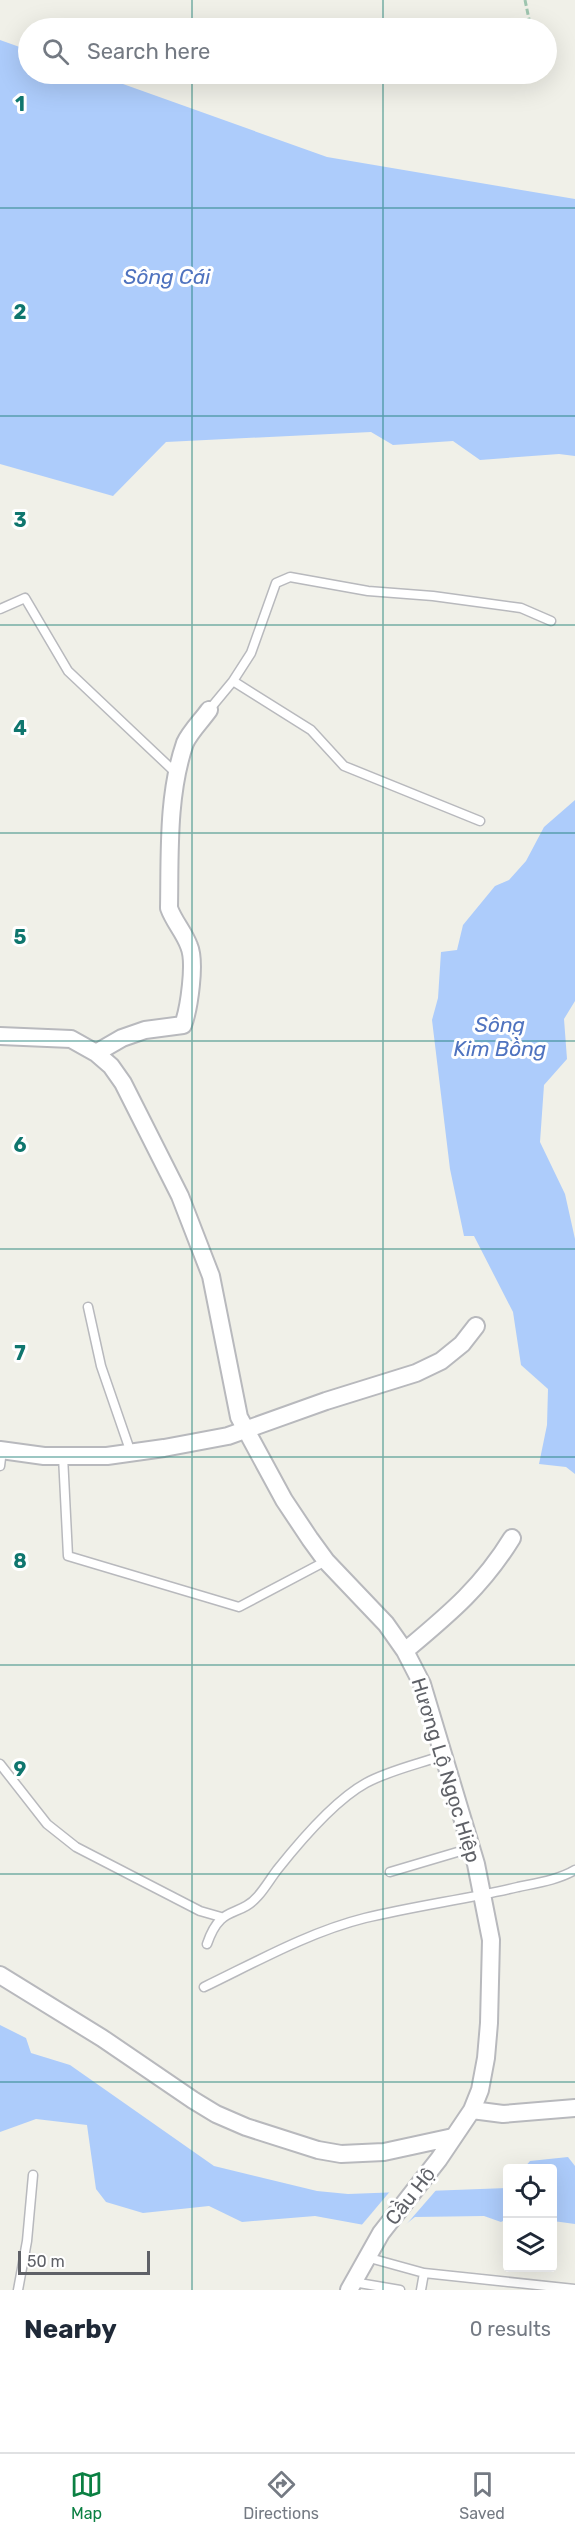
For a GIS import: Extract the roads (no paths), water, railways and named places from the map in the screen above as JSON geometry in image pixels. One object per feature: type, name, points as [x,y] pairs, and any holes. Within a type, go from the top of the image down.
[{"type":"street","points":[[96,1053],[122,1038],[145,1030],[183,1025],[187,1014],[190,947],[175,923],[169,908],[171,842],[177,774],[186,741],[209,710]]},
{"type":"street","name":"Hương Lộ Ngọc Hiệp","points":[[0,1036],[71,1039],[96,1053],[111,1066],[123,1083],[180,1196],[212,1276],[239,1417],[284,1500],[326,1561],[386,1624],[405,1651],[422,1684],[471,1848],[491,1940],[489,2023],[480,2090],[472,2110],[439,2159]]},
{"type":"street","points":[[1,1455],[107,1456],[246,1431],[326,1401],[416,1373],[441,1361],[462,1344],[476,1326]]},
{"type":"street","points":[[405,1651],[473,1592],[496,1564],[512,1538]]},
{"type":"street","points":[[0,1975],[119,2049],[193,2100],[216,2114],[246,2127],[341,2154],[384,2152],[453,2137]]},
{"type":"street","points":[[472,2110],[503,2114],[575,2108]]},
{"type":"street","name":"Cầu Hộ","points":[[351,2286],[381,2234],[439,2159]]},
{"type":"lane","points":[[209,710],[233,681],[251,653],[276,583],[290,577],[368,591],[433,596],[521,608],[551,621]]},
{"type":"lane","points":[[0,609],[25,598],[68,670],[177,774]]},
{"type":"lane","points":[[233,681],[311,730],[344,766],[480,821]]},
{"type":"lane","points":[[88,1307],[101,1366],[132,1453]]},
{"type":"lane","points":[[63,1456],[69,1556],[239,1606],[326,1561]]},
{"type":"lane","points":[[207,1944],[211,1931],[221,1917],[258,1897],[279,1868],[334,1806],[378,1777],[445,1755]]},
{"type":"lane","points":[[0,1764],[47,1824],[76,1847],[200,1911],[221,1917]]},
{"type":"lane","points":[[390,1872],[471,1848]]},
{"type":"lane","points":[[204,1987],[275,1952],[339,1926],[407,1909],[483,1896],[548,1880],[575,1870]]},
{"type":"lane","points":[[18,2290],[27,2241],[33,2175]]},
{"type":"lane","points":[[366,2257],[424,2273],[575,2289]]},
{"type":"lane","points":[[421,2290],[424,2273]]},
{"type":"lane","points":[[351,2286],[400,2290]]},
{"type":"water","name":"Sông Cái","points":[[0,40],[18,46],[18,84],[123,84],[327,157],[575,199],[575,456],[559,454],[480,460],[453,441],[393,445],[371,432],[166,442],[113,496],[0,464]]},
{"type":"water","name":"Sông Kim Bồng","points":[[575,800],[575,1001],[564,1019],[567,1059],[544,1085],[540,1142],[565,1194],[575,1239],[575,1474],[566,1467],[539,1464],[547,1425],[548,1389],[521,1365],[513,1312],[474,1236],[464,1236],[450,1169],[432,1020],[438,998],[441,952],[457,950],[463,925],[495,886],[509,880],[526,861],[544,827]]},
{"type":"water","points":[[0,2025],[26,2038],[31,2053],[70,2065],[214,2166],[317,2191],[348,2194],[503,2188],[503,2221],[484,2216],[415,2217],[397,2231],[315,2216],[242,2222],[209,2206],[143,2213],[106,2202],[96,2189],[87,2125],[36,2119],[0,2132]]},
{"type":"water","points":[[568,2157],[575,2166],[575,2224],[557,2222],[557,2164],[527,2164],[530,2161]]}]
